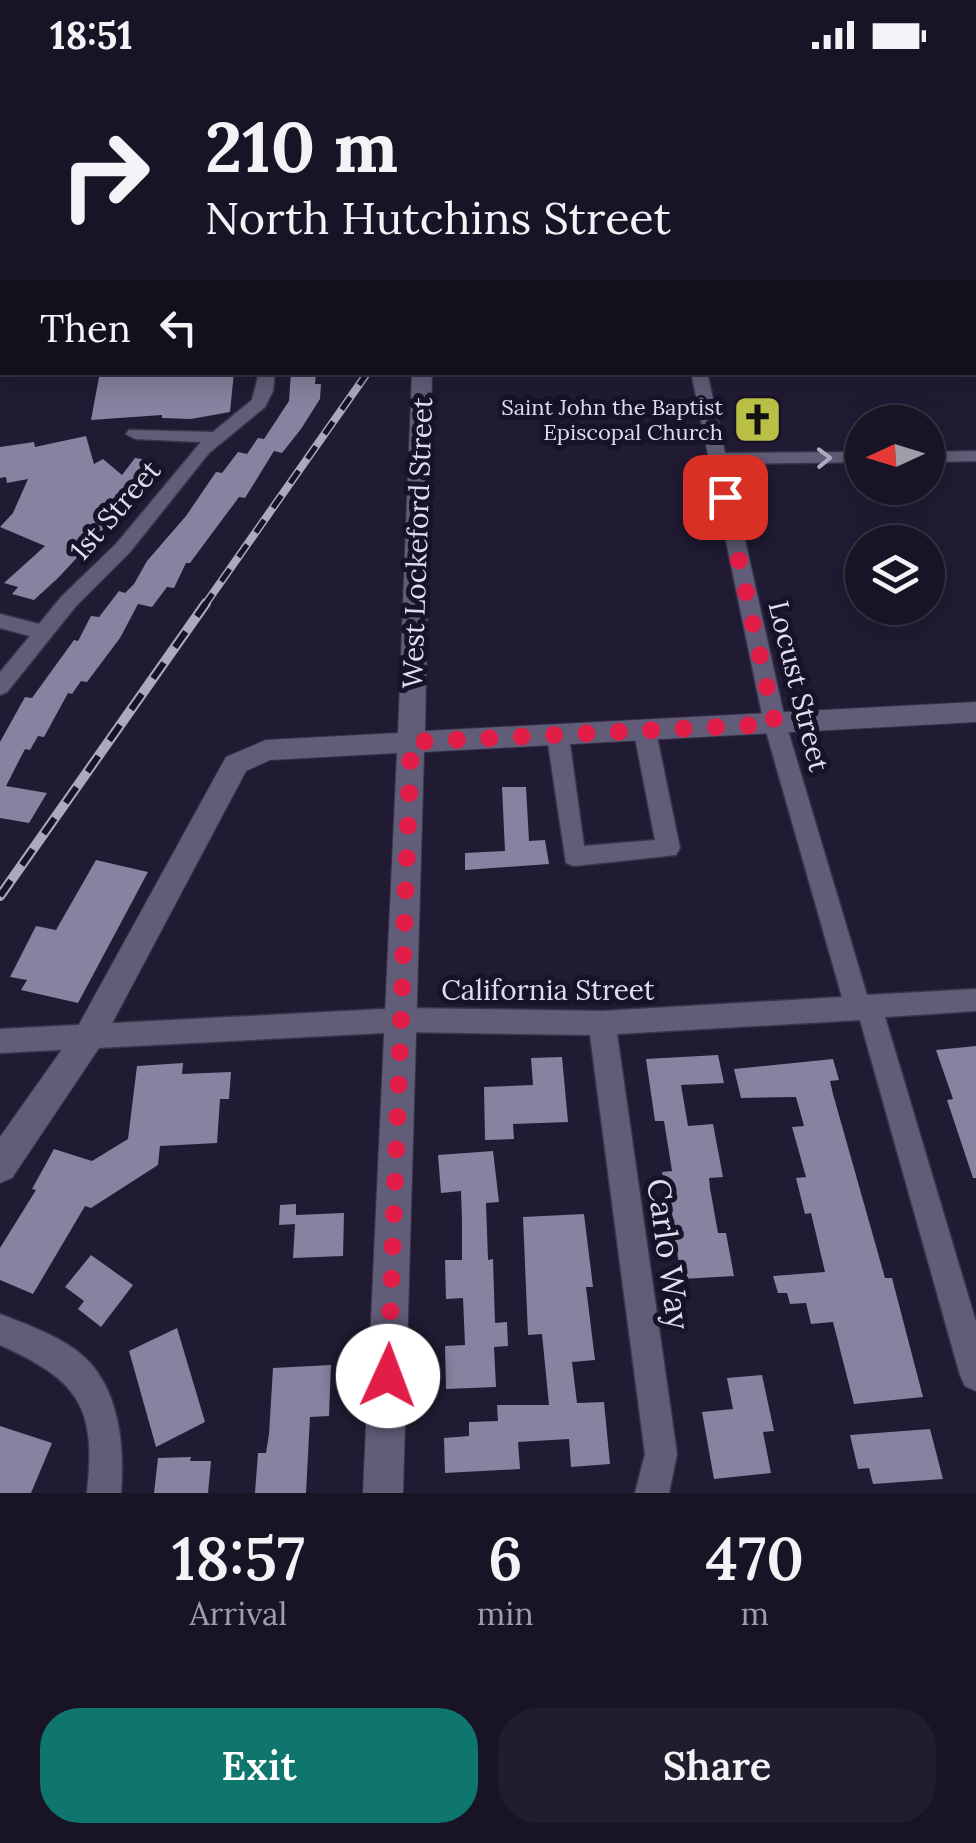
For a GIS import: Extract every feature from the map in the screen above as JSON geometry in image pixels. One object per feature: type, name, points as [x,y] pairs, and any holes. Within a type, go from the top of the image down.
[{"type":"street","name":"1st Street","points":[[0,687],[43,632],[123,548],[215,437],[250,414],[266,391],[267,375]]},
{"type":"street","name":"West Lockeford Street","points":[[383,1493],[422,375]]},
{"type":"street","name":"Locust Street","points":[[700,375],[775,724],[976,1374]]},
{"type":"street","points":[[135,434],[215,437]]},
{"type":"street","points":[[945,457],[976,456]]},
{"type":"street","points":[[716,459],[845,457]]},
{"type":"street","points":[[0,621],[43,632]]},
{"type":"street","points":[[0,1166],[88,1038],[236,764],[266,750],[976,712]]},
{"type":"street","points":[[558,736],[574,856],[668,848],[646,732]]},
{"type":"street","name":"California Street","points":[[0,1041],[402,1020],[602,1023],[976,1000]]},
{"type":"street","name":"Carlo Way","points":[[602,1023],[661,1454],[652,1493]]},
{"type":"street","points":[[0,1329],[68,1363],[80,1378],[101,1417],[105,1434],[104,1493]]},
{"type":"building","points":[[99,375],[234,375],[230,412],[191,419],[162,415],[91,420]]},
{"type":"building","points":[[291,375],[316,375],[315,384],[321,384],[320,399],[301,429],[282,453],[274,451],[245,498],[239,497],[190,563],[186,563],[174,588],[167,587],[152,607],[138,604],[120,638],[87,682],[81,681],[72,694],[68,693],[44,737],[38,736],[30,750],[25,749],[6,786],[47,793],[29,823],[0,818],[0,742],[25,697],[32,698],[74,640],[78,641],[91,616],[99,617],[119,591],[125,593],[134,584],[147,561],[186,516],[216,472],[222,473],[238,452],[247,454],[258,438],[264,439],[289,401]]},
{"type":"building","points":[[86,436],[94,464],[103,459],[122,475],[135,458],[155,461],[126,505],[58,578],[34,600],[12,594],[18,587],[4,583],[45,546],[0,527],[13,513],[28,479],[7,483],[6,477],[0,478],[0,447],[34,442],[35,447]]},
{"type":"building","points":[[502,787],[526,787],[529,841],[545,840],[549,864],[465,870],[465,853],[505,851]]},
{"type":"building","points":[[96,860],[148,872],[78,1003],[21,990],[27,980],[10,977],[36,926],[56,930]]},
{"type":"building","points":[[976,1046],[973,1178],[947,1100],[953,1099],[936,1050]]},
{"type":"building","points":[[718,1055],[724,1083],[681,1085],[688,1126],[713,1124],[723,1177],[709,1178],[710,1188],[718,1233],[726,1233],[734,1276],[682,1279],[662,1172],[672,1171],[664,1121],[655,1121],[646,1059]]},
{"type":"building","points":[[562,1057],[568,1122],[513,1124],[514,1139],[485,1140],[484,1087],[533,1085],[531,1058]]},
{"type":"building","points":[[833,1059],[839,1080],[830,1081],[833,1094],[885,1278],[892,1278],[923,1397],[854,1404],[833,1322],[811,1324],[806,1303],[790,1304],[787,1293],[778,1293],[773,1276],[825,1272],[811,1213],[805,1214],[796,1178],[806,1177],[792,1127],[804,1126],[796,1097],[741,1098],[734,1069]]},
{"type":"building","points":[[183,1063],[182,1074],[231,1072],[229,1099],[220,1099],[217,1143],[160,1146],[158,1165],[91,1208],[85,1206],[33,1294],[0,1280],[0,1248],[36,1190],[32,1189],[54,1149],[92,1161],[128,1139],[137,1066]]},
{"type":"building","points":[[493,1151],[499,1202],[486,1203],[488,1260],[493,1259],[495,1323],[507,1322],[508,1346],[494,1347],[496,1387],[446,1389],[445,1346],[465,1345],[463,1298],[446,1299],[445,1260],[462,1260],[461,1191],[441,1193],[438,1155]]},
{"type":"building","points":[[296,1204],[296,1215],[344,1213],[343,1256],[293,1258],[295,1224],[279,1225],[280,1205]]},
{"type":"building","points":[[584,1214],[593,1287],[586,1287],[595,1360],[572,1362],[577,1403],[604,1402],[610,1464],[571,1467],[569,1439],[518,1442],[520,1469],[445,1473],[444,1438],[469,1436],[469,1422],[498,1421],[497,1405],[549,1405],[542,1334],[528,1335],[523,1217]]},
{"type":"building","points":[[91,1255],[133,1285],[101,1327],[78,1309],[84,1301],[65,1287]]},
{"type":"building","points":[[177,1328],[205,1422],[156,1447],[129,1351]]},
{"type":"building","points":[[331,1365],[329,1416],[310,1417],[306,1493],[255,1493],[258,1453],[266,1453],[269,1434],[273,1368]]},
{"type":"building","points":[[762,1375],[774,1431],[763,1432],[771,1473],[714,1479],[702,1412],[733,1409],[727,1378]]},
{"type":"building","points":[[0,1426],[52,1443],[31,1493],[0,1493]]},
{"type":"building","points":[[930,1429],[943,1479],[873,1484],[869,1468],[858,1469],[850,1435]]},
{"type":"building","points":[[191,1457],[190,1461],[211,1461],[208,1493],[154,1493],[158,1458]]},
{"type":"railway","points":[[204,606],[366,375]]},
{"type":"railway","points":[[0,896],[206,603]]},
{"type":"place","name":"Saint John the Baptist Episcopal Church","points":[[758,420]]},
{"type":"route","points":[[388,1376],[411,742],[775,724],[725,497]]}]
